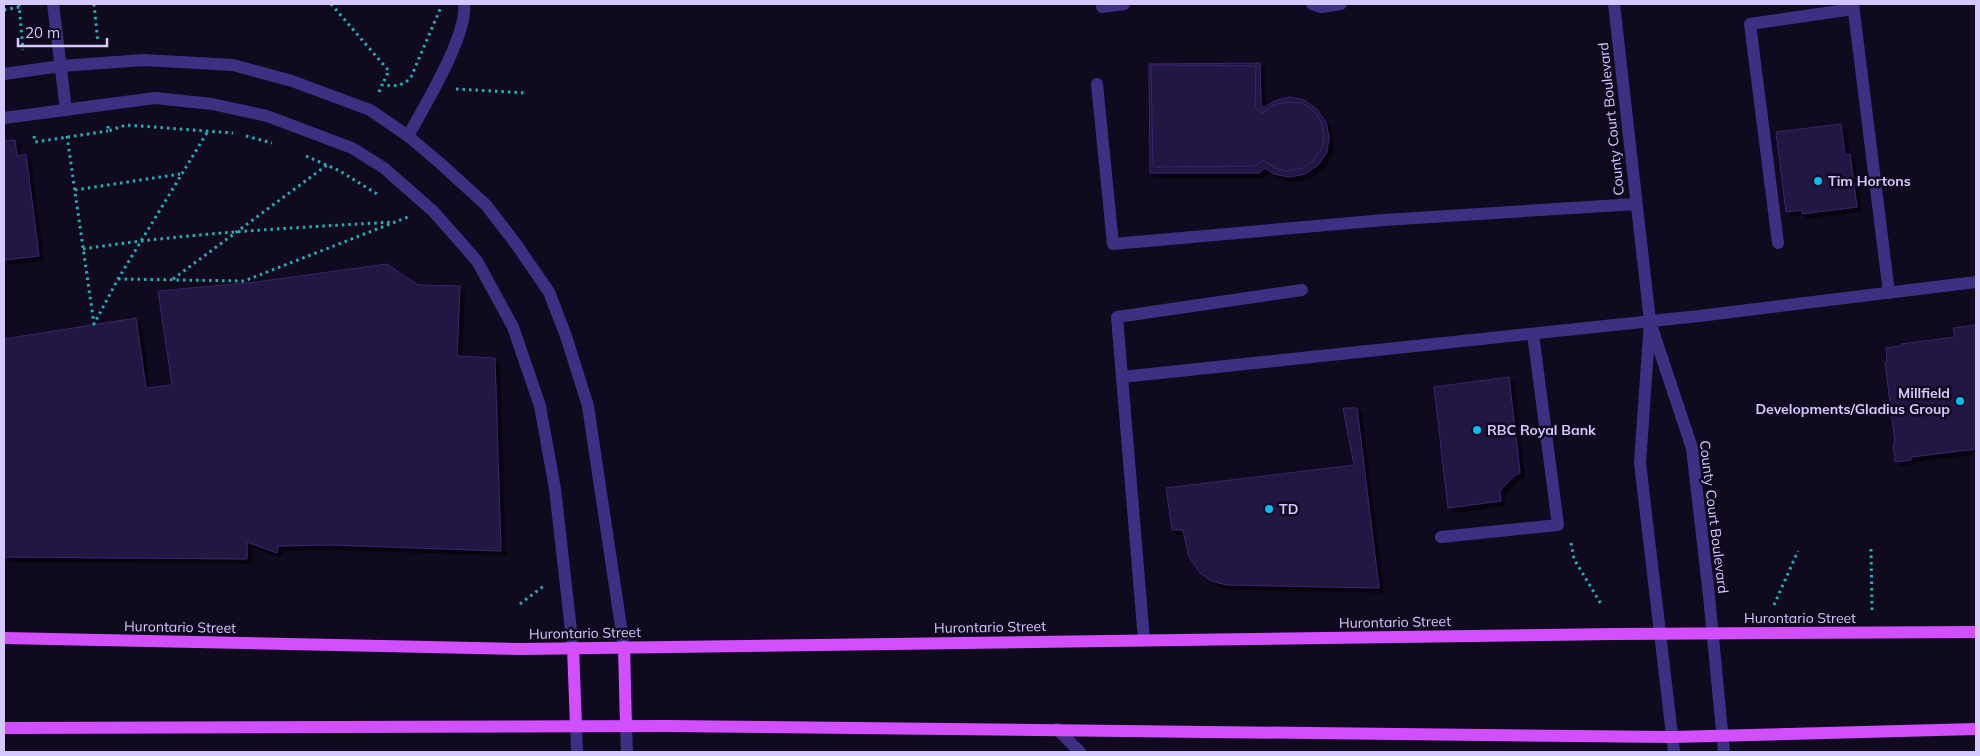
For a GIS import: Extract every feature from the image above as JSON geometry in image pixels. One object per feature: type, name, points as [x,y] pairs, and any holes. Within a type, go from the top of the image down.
[{"type":"main road","name":"Hurontario Street","points":[[4,638],[521,649],[1712,633],[1976,632]]},
{"type":"main road","points":[[624,647],[626,726]]},
{"type":"main road","points":[[573,648],[576,726]]},
{"type":"main road","points":[[4,728],[626,726],[1057,729],[1672,737],[1976,729]]},
{"type":"street","points":[[53,4],[66,110]]},
{"type":"street","points":[[408,136],[452,52],[465,11],[464,4]]},
{"type":"street","points":[[1102,7],[1124,4]]},
{"type":"street","points":[[1312,4],[1321,7],[1341,4]]},
{"type":"street","name":"County Court Boulevard","points":[[1614,4],[1650,321],[1640,463],[1674,752]]},
{"type":"street","points":[[1778,243],[1750,24],[1853,6],[1889,293]]},
{"type":"street","points":[[4,74],[60,66],[144,60],[233,65],[292,81],[370,110],[408,136],[486,205],[516,244],[548,292],[566,336],[588,406],[624,647]]},
{"type":"street","points":[[1097,84],[1113,244],[1384,220],[1636,204]]},
{"type":"street","points":[[4,118],[155,98],[212,104],[267,116],[352,148],[384,168],[434,212],[477,261],[512,327],[540,406],[555,489],[573,648]]},
{"type":"street","points":[[1122,376],[1533,334],[1976,282]]},
{"type":"street","points":[[1144,640],[1117,317],[1302,290]]},
{"type":"street","name":"County Court Boulevard","points":[[1650,321],[1692,448],[1724,752]]},
{"type":"street","points":[[1441,537],[1558,525],[1533,334]]},
{"type":"street","points":[[576,726],[577,752]]},
{"type":"street","points":[[626,726],[627,752]]},
{"type":"street","points":[[1057,729],[1080,752]]},
{"type":"path","points":[[332,4],[389,72],[370,110]]},
{"type":"path","points":[[404,85],[411,77],[443,4]]},
{"type":"path","points":[[4,10],[19,7]]},
{"type":"path","points":[[382,85],[526,93]]},
{"type":"path","points":[[35,142],[108,131]]},
{"type":"path","points":[[67,136],[94,324],[141,240],[208,131]]},
{"type":"path","points":[[352,148],[340,171],[378,194]]},
{"type":"path","points":[[173,280],[327,165]]},
{"type":"path","points":[[74,190],[181,174]]},
{"type":"path","points":[[401,211],[415,224]]},
{"type":"path","points":[[118,279],[244,281],[408,217]]},
{"type":"path","points":[[83,249],[141,240],[240,230],[394,222]]},
{"type":"path","points":[[1571,542],[1574,559],[1601,604]]},
{"type":"path","points":[[1871,549],[1872,632]]},
{"type":"path","points":[[1774,605],[1798,551]]},
{"type":"path","points":[[520,604],[546,583]]},
{"type":"building","points":[[1260,63],[1261,105],[1264,108],[1274,101],[1289,97],[1304,100],[1317,109],[1326,122],[1329,137],[1327,152],[1318,165],[1305,174],[1289,177],[1274,174],[1265,168],[1259,173],[1150,173],[1149,64]]},
{"type":"building","points":[[1151,65],[1256,66],[1255,107],[1262,113],[1276,104],[1288,102],[1302,103],[1314,111],[1321,121],[1324,136],[1322,148],[1313,161],[1303,168],[1287,171],[1275,168],[1263,160],[1256,166],[1153,167]]},
{"type":"building","name":"Tim Hortons","points":[[1841,124],[1845,155],[1850,154],[1857,207],[1802,214],[1802,210],[1786,212],[1776,132]]},
{"type":"building","points":[[15,140],[17,156],[26,154],[39,256],[4,260],[4,141]]},
{"type":"building","points":[[387,264],[418,285],[460,286],[457,356],[495,358],[501,551],[332,545],[278,546],[277,553],[247,542],[247,559],[4,557],[4,339],[136,318],[146,388],[172,385],[158,291],[256,282]]},
{"type":"building","points":[[1976,325],[1976,449],[1911,457],[1911,460],[1895,462],[1893,444],[1895,443],[1885,362],[1887,362],[1886,348],[1901,346],[1901,344],[1955,337],[1953,328]]},
{"type":"building","name":"RBC Royal Bank","points":[[1509,377],[1520,473],[1514,476],[1500,491],[1501,501],[1448,508],[1434,387]]},
{"type":"building","name":"TD","points":[[1343,408],[1357,408],[1379,588],[1227,585],[1211,581],[1200,573],[1189,557],[1183,530],[1172,530],[1166,488],[1354,465]]},
{"type":"place","name":"Tim Hortons","points":[[1818,181]]},
{"type":"place","name":"Millfield Developments/Gladius Group","points":[[1960,401]]},
{"type":"place","name":"RBC Royal Bank","points":[[1477,430]]},
{"type":"place","name":"TD","points":[[1269,509]]}]
